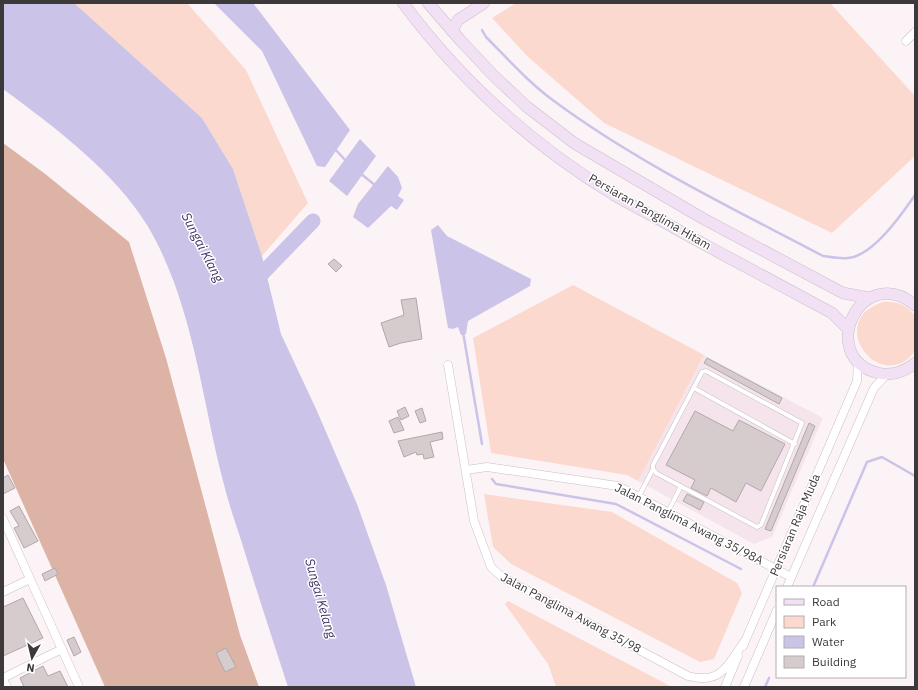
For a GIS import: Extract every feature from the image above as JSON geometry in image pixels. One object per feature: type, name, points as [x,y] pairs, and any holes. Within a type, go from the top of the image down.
[{"type":"main road","name":"Persiaran Panglima Hitam","points":[[403,3],[421,27],[480,91],[512,121],[565,161],[614,195],[832,313],[848,329]]},
{"type":"main road","name":"Persiaran Panglima Hitam","points":[[428,3],[493,75],[526,106],[574,143],[702,218],[843,293],[870,298]]},
{"type":"main road","points":[[452,31],[458,20],[484,3]]},
{"type":"main road","points":[[912,368],[897,373],[887,374],[871,371],[858,361],[852,352],[848,341],[848,329],[851,317],[859,306],[870,298],[890,294],[900,296],[915,305]]},
{"type":"street","points":[[906,41],[915,32]]},
{"type":"street","name":"Persiaran Raja Muda","points":[[726,687],[857,381],[858,361]]},
{"type":"street","name":"Jalan Panglima Awang 35/98","points":[[448,365],[474,521],[485,555],[491,567],[502,577],[688,676]]},
{"type":"street","name":"Persiaran Raja Muda","points":[[787,586],[874,388],[887,374]]},
{"type":"street","name":"Jalan Panglima Awang 35/98A","points":[[466,470],[487,467],[618,486],[791,576]]},
{"type":"street","points":[[3,519],[79,687]]},
{"type":"street","points":[[3,592],[30,579]]},
{"type":"street","points":[[744,687],[776,612]]},
{"type":"street","points":[[688,676],[706,680],[716,677],[724,671],[744,642]]},
{"type":"street","points":[[7,687],[3,679],[62,649]]},
{"type":"street","points":[[688,676],[700,687]]},
{"type":"lane","points":[[639,496],[653,469],[653,465],[702,372],[706,370],[800,421],[802,427],[761,525],[757,527],[656,473],[653,469]]},
{"type":"lane","points":[[694,388],[795,444]]},
{"type":"lane","points":[[668,512],[681,486]]},
{"type":"shaded area","points":[[3,143],[44,173],[129,242],[166,358],[240,635],[259,687],[105,687],[3,459]]},
{"type":"shaded area","points":[[704,355],[823,418],[772,537],[754,544],[638,481]]},
{"type":"green space","points":[[74,3],[187,3],[246,70],[308,203],[262,256],[233,169],[202,118]]},
{"type":"green space","points":[[516,3],[830,3],[915,96],[915,156],[832,233],[604,123],[527,56],[492,18]]},
{"type":"green space","points":[[573,285],[704,355],[638,481],[627,475],[491,453],[473,338]]},
{"type":"green space","points":[[883,302],[901,304],[915,316],[915,351],[901,363],[887,365],[874,361],[864,351],[858,338],[858,324],[866,311]]},
{"type":"green space","points":[[484,494],[612,512],[737,583],[742,593],[714,659],[700,662],[511,564],[493,547]]},
{"type":"green space","points":[[508,601],[672,687],[556,687],[548,664],[505,604]]},
{"type":"water","points":[[3,3],[74,3],[202,118],[233,169],[262,256],[281,334],[317,411],[357,504],[386,585],[416,687],[288,687],[228,501],[194,348],[175,284],[147,225],[118,186],[62,134],[3,89]]},
{"type":"water","points":[[214,3],[253,3],[350,130],[325,167],[317,166],[262,51]]},
{"type":"water","points":[[360,139],[376,156],[347,196],[329,181]]},
{"type":"water","points":[[388,166],[398,177],[402,188],[398,196],[404,200],[397,210],[391,206],[368,228],[353,217],[358,204]]},
{"type":"water","points":[[438,225],[447,236],[531,279],[530,286],[468,321],[466,334],[461,335],[458,327],[453,329],[448,328],[431,230]]},
{"type":"building","points":[[334,259],[342,266],[336,272],[328,264]]},
{"type":"building","points":[[416,298],[422,339],[389,347],[381,323],[404,315],[401,300]]},
{"type":"building","points":[[707,358],[782,398],[779,404],[704,363]]},
{"type":"building","points":[[405,407],[409,416],[401,420],[397,411]]},
{"type":"building","points":[[422,408],[426,421],[420,423],[415,411]]},
{"type":"building","points":[[695,411],[733,431],[739,420],[785,444],[761,491],[746,483],[736,502],[711,488],[707,496],[691,488],[695,480],[666,465]]},
{"type":"building","points":[[398,417],[404,430],[394,433],[389,421]]},
{"type":"building","points":[[809,423],[815,426],[771,531],[765,529]]},
{"type":"building","points":[[442,432],[443,439],[430,442],[434,457],[424,459],[423,454],[417,455],[416,452],[404,457],[398,441]]},
{"type":"building","points":[[8,475],[15,488],[3,494],[3,478]]},
{"type":"building","points":[[687,494],[704,502],[700,510],[683,501]]},
{"type":"building","points":[[19,506],[38,541],[24,548],[14,528],[19,526],[10,511]]},
{"type":"building","points":[[55,568],[58,574],[45,581],[42,574]]},
{"type":"building","points":[[23,598],[43,638],[3,656],[3,607]]},
{"type":"building","points":[[74,637],[81,652],[74,656],[67,640]]},
{"type":"building","points":[[226,648],[236,667],[225,672],[216,653]]},
{"type":"building","points":[[43,666],[48,676],[60,671],[68,687],[24,687],[20,678]]},
{"type":"waterway","points":[[482,30],[486,37],[536,86],[554,101],[619,145],[686,184],[823,256],[848,258],[867,250],[895,223],[915,195]]},
{"type":"waterway","points":[[334,148],[347,162]]},
{"type":"waterway","points":[[360,173],[376,186]]},
{"type":"waterway","points":[[251,285],[313,221]]},
{"type":"waterway","points":[[463,332],[482,444]]},
{"type":"waterway","points":[[813,586],[867,462],[882,457],[915,476]]},
{"type":"waterway","points":[[492,479],[496,484],[616,504],[741,569]]},
{"type":"waterway","points":[[765,687],[769,678]]},
{"type":"water label","name":"Sungai Klang","points":[[203,247]]},
{"type":"water label","name":"Sungai Kelang","points":[[321,598]]}]
